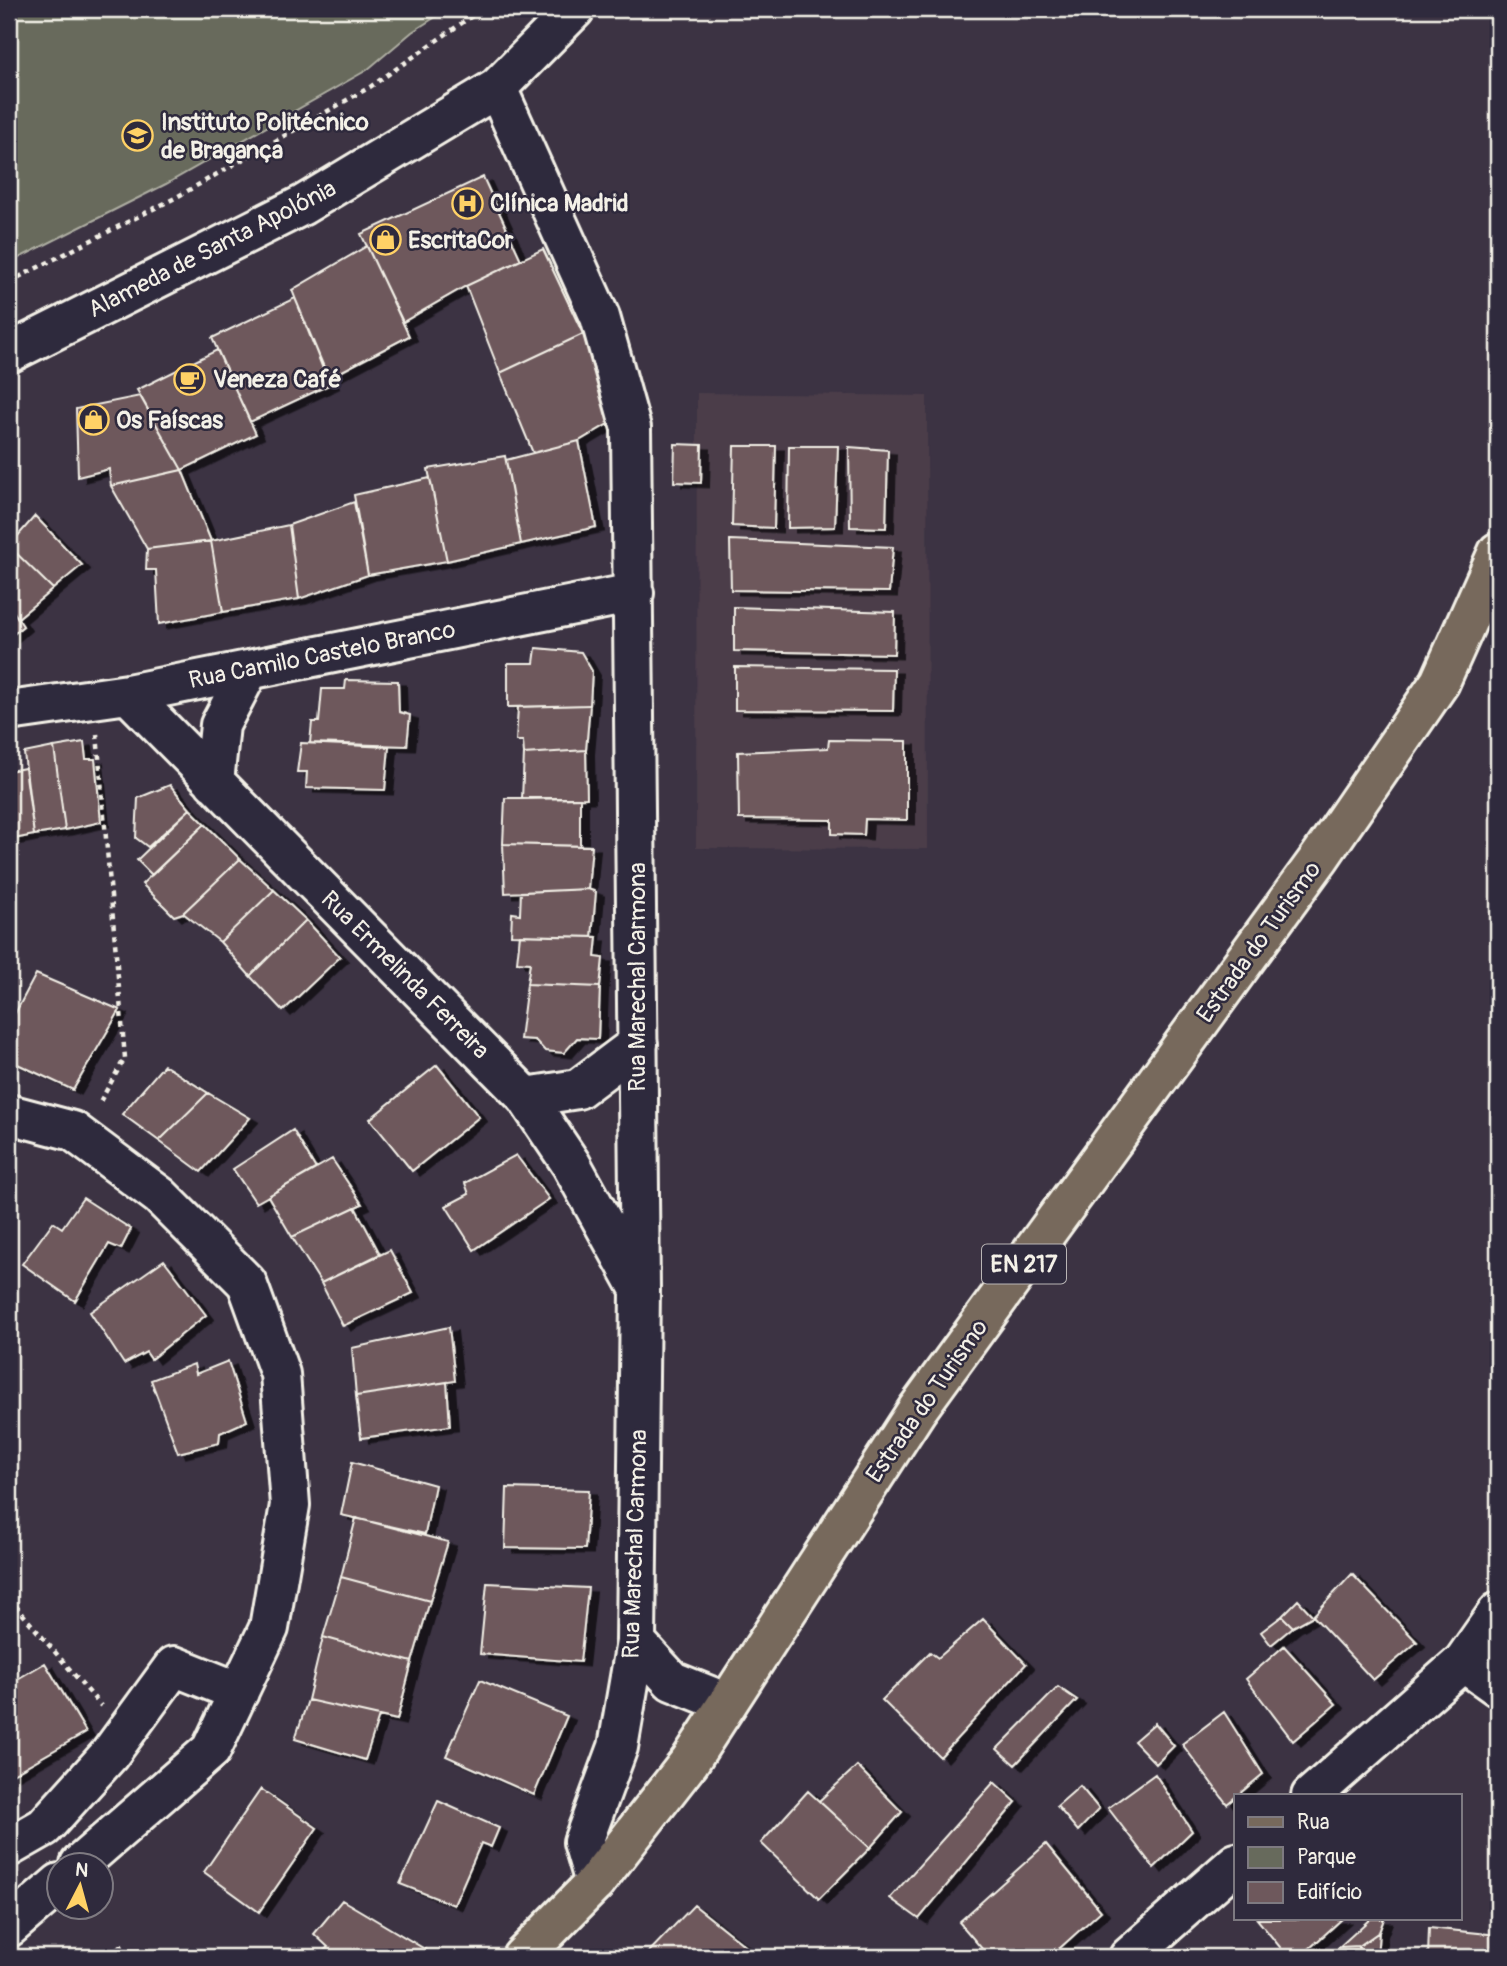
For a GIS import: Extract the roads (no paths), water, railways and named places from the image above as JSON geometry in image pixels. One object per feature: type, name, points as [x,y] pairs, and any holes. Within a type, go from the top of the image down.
[{"type":"main road","name":"Estrada do Turismo","points":[[522,1957],[595,1883],[690,1761],[917,1410],[1320,857],[1440,681],[1498,552]]},
{"type":"street","name":"Alameda de Santa Apolónia","points":[[9,353],[303,205],[497,88],[575,9]]},
{"type":"street","name":"Rua Marechal Carmona","points":[[497,88],[600,317],[631,428],[640,1289],[636,1642],[618,1747],[583,1842],[595,1883]]},
{"type":"street","name":"Rua Camilo Castelo Branco","points":[[9,711],[111,697],[634,593]]},
{"type":"street","points":[[214,782],[220,725],[249,670]]},
{"type":"street","name":"Rua Ermelinda Ferreira","points":[[111,697],[214,782],[526,1097],[571,1164],[640,1289]]},
{"type":"street","points":[[526,1097],[578,1089],[638,1044]]},
{"type":"street","points":[[9,1114],[73,1131],[160,1196],[247,1283],[280,1374],[290,1505],[269,1628],[211,1750],[96,1850]]},
{"type":"street","points":[[1313,1794],[1463,1662],[1498,1612]]},
{"type":"street","points":[[636,1642],[672,1681],[727,1703]]},
{"type":"street","points":[[1463,1662],[1498,1688]]},
{"type":"street","points":[[9,1847],[44,1827],[109,1755],[174,1667],[239,1692]]},
{"type":"street","points":[[1138,1954],[1234,1865]]},
{"type":"street","points":[[9,1927],[46,1894]]},
{"type":"street","points":[[9,1943],[15,1957]]},
{"type":"place","name":"Instituto Politécnico de Bragança","points":[[138,136]]},
{"type":"place","name":"Clínica Madrid","points":[[467,203]]},
{"type":"place","name":"EscritaCor","points":[[385,240]]},
{"type":"place","name":"Veneza Café","points":[[190,379]]},
{"type":"place","name":"Os Faíscas","points":[[93,420]]}]
